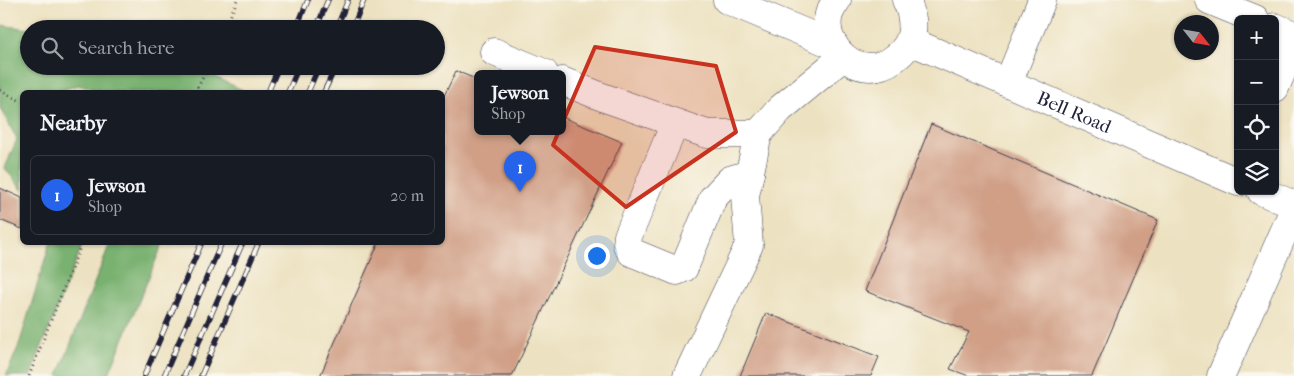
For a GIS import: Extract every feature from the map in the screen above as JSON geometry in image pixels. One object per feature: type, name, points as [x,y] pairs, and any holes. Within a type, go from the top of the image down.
[{"type":"street","points":[[727,0],[838,51],[850,61],[872,67],[887,64],[902,53],[910,41],[913,28],[912,13],[906,0]]},
{"type":"street","points":[[837,0],[829,14],[829,31],[838,51]]},
{"type":"street","points":[[1008,83],[1042,0]]},
{"type":"street","points":[[1209,0],[1245,15]]},
{"type":"street","points":[[1279,29],[1294,35]]},
{"type":"street","name":"Bell Road","points":[[910,41],[1234,179]]},
{"type":"street","points":[[1279,79],[1294,44]]},
{"type":"street","points":[[687,376],[748,245],[745,196],[758,134],[780,108],[838,51]]},
{"type":"street","points":[[494,52],[537,70]]},
{"type":"street","points":[[566,83],[707,134],[758,134]]},
{"type":"street","points":[[675,123],[628,236],[627,245],[631,252],[677,271],[684,268],[713,198],[730,180],[750,174]]},
{"type":"street","name":"Bell Road","points":[[1268,195],[1294,207]]},
{"type":"street","points":[[1221,376],[1294,207]]},
{"type":"path","points":[[229,20],[238,0]]},
{"type":"path","points":[[197,90],[205,75]]},
{"type":"path","points":[[0,90],[20,101]]},
{"type":"path","points":[[29,376],[81,245]]},
{"type":"highlighted area","points":[[595,47],[716,66],[736,132],[626,207],[553,145]]},
{"type":"green space","points":[[0,25],[20,28],[20,75],[214,75],[243,90],[99,90],[78,85],[62,90],[20,90],[20,187],[5,168],[17,139],[0,108]]},
{"type":"green space","points":[[49,245],[82,245],[30,376],[6,376],[19,345]]},
{"type":"green space","points":[[109,245],[162,245],[108,376],[58,376]]},
{"type":"building","points":[[456,71],[474,78],[474,135],[566,135],[566,119],[622,142],[512,376],[320,376],[378,245],[445,245],[445,94]]},
{"type":"building","points":[[931,124],[1158,220],[1092,376],[969,376],[950,369],[969,332],[865,291]]},
{"type":"building","points":[[0,188],[20,197],[20,228],[0,220]]},
{"type":"building","points":[[766,313],[879,357],[871,376],[740,376]]},
{"type":"railway","points":[[300,20],[308,0]]},
{"type":"railway","points":[[320,20],[328,0]]},
{"type":"railway","points":[[340,20],[348,0]]},
{"type":"railway","points":[[356,20],[364,0]]},
{"type":"railway","points":[[269,90],[275,75]]},
{"type":"railway","points":[[289,90],[295,75]]},
{"type":"railway","points":[[309,90],[315,75]]},
{"type":"railway","points":[[325,90],[332,75]]},
{"type":"railway","points":[[144,376],[201,245]]},
{"type":"railway","points":[[164,376],[221,245]]},
{"type":"railway","points":[[184,376],[242,245]]},
{"type":"railway","points":[[201,376],[258,245]]},
{"type":"place","name":"Jewson","points":[[520,192]]}]
